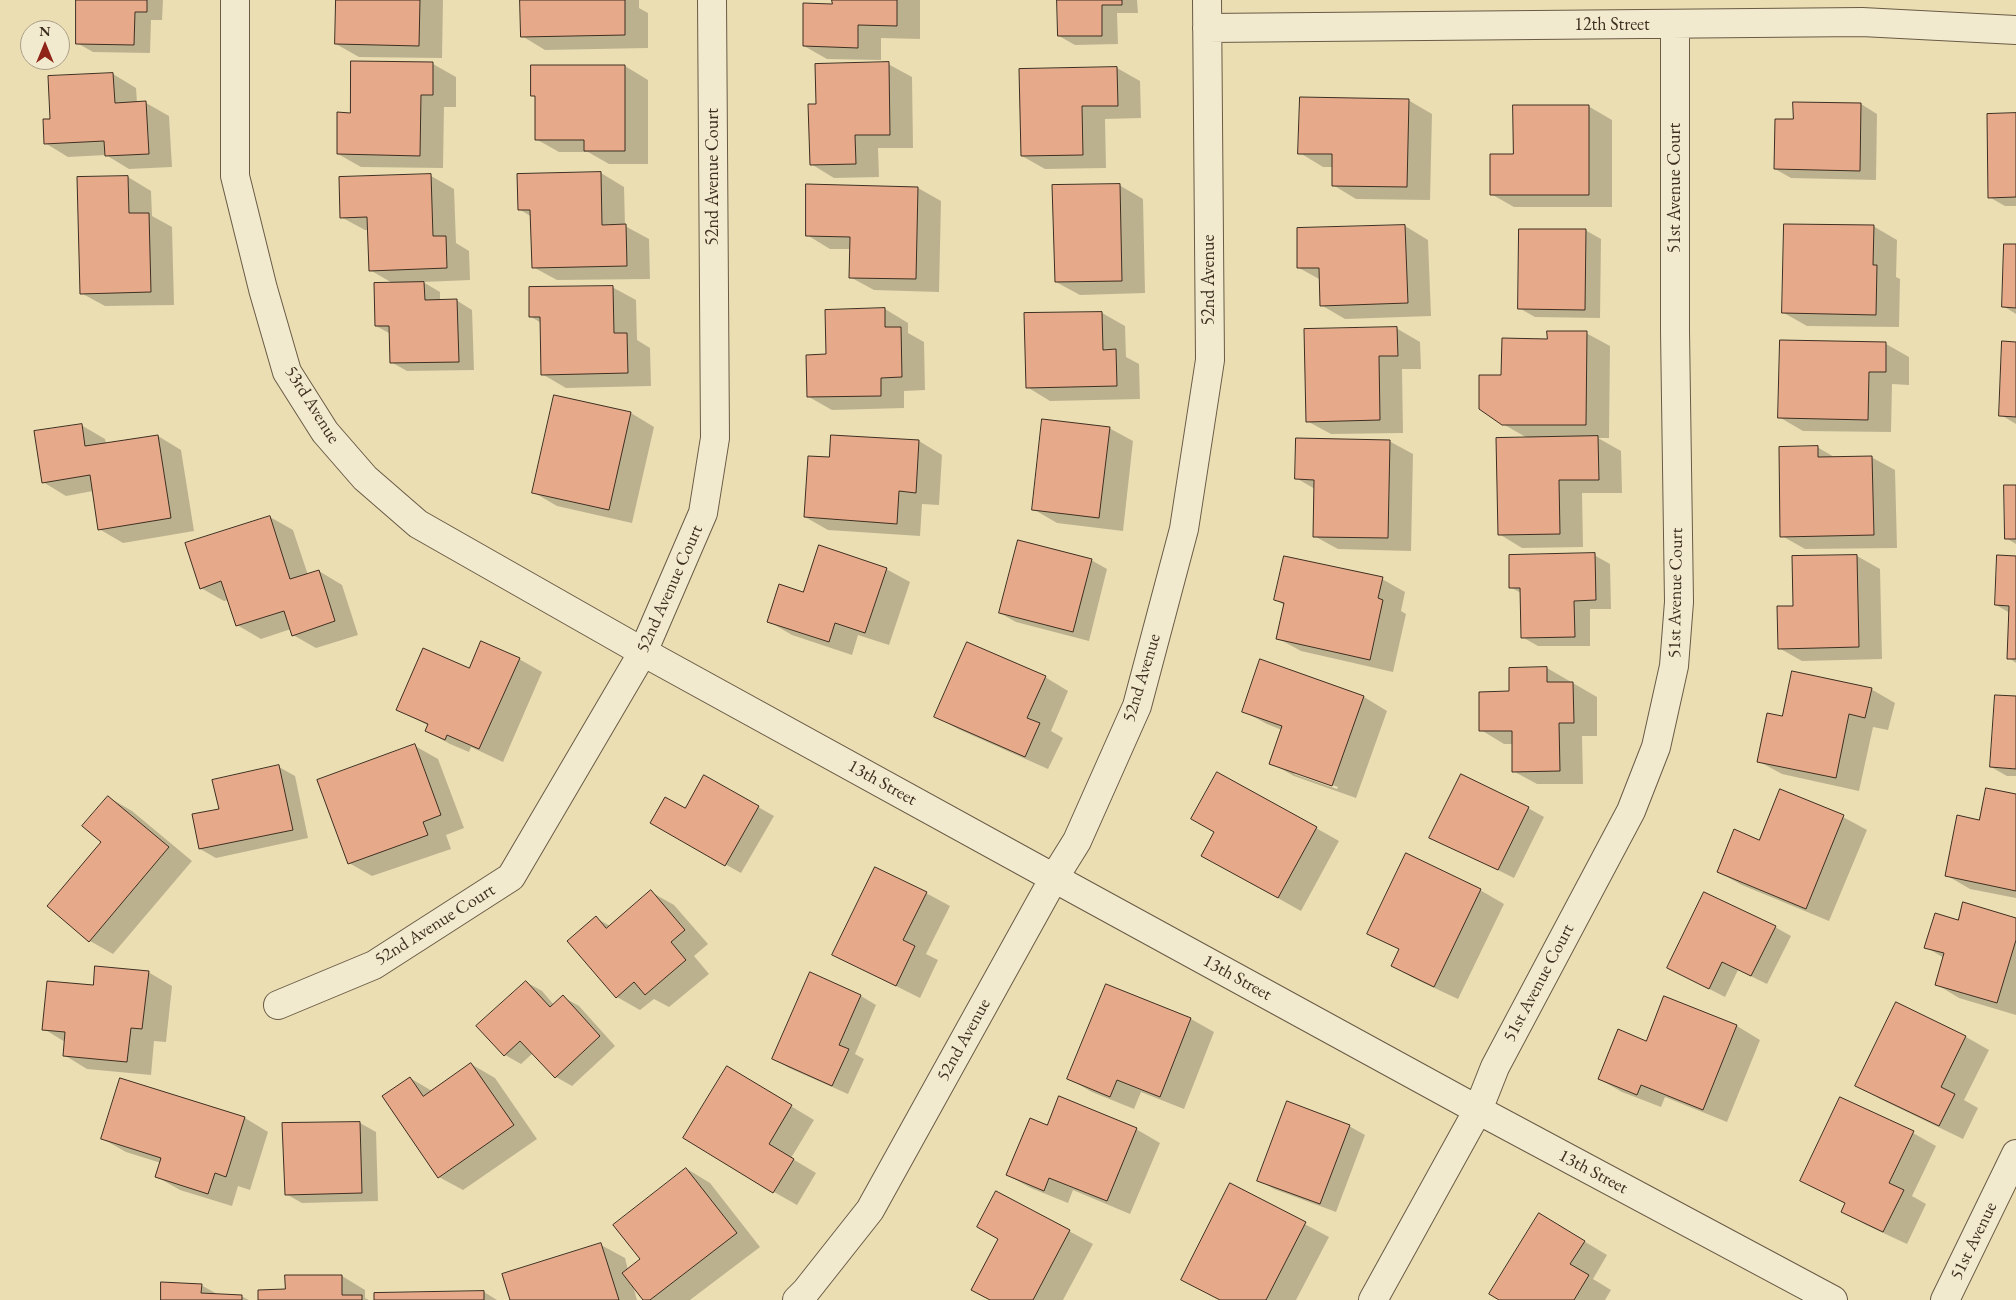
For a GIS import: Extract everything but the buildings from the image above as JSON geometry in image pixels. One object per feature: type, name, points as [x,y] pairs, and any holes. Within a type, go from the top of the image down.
[{"type":"street","name":"53rd Avenue","points":[[235,0],[235,176],[263,289],[287,372],[325,432],[365,478],[418,524],[643,652]]},
{"type":"street","name":"52nd Avenue Court","points":[[278,1005],[374,965],[511,877],[643,652],[704,513],[715,438],[712,0]]},
{"type":"street","name":"52nd Avenue","points":[[797,1300],[870,1210],[1054,878],[1077,841],[1137,706],[1184,528],[1210,360],[1207,0]]},
{"type":"street","name":"12th Street","points":[[1207,28],[1862,22],[2016,30]]},
{"type":"street","name":"51st Avenue Court","points":[[1373,1300],[1478,1110],[1494,1067],[1631,810],[1656,747],[1674,666],[1679,602],[1675,331],[1675,25]]},
{"type":"street","name":"13th Street","points":[[643,652],[1478,1110],[1833,1300]]},
{"type":"street","name":"51st Avenue","points":[[1944,1300],[2016,1154]]}]
